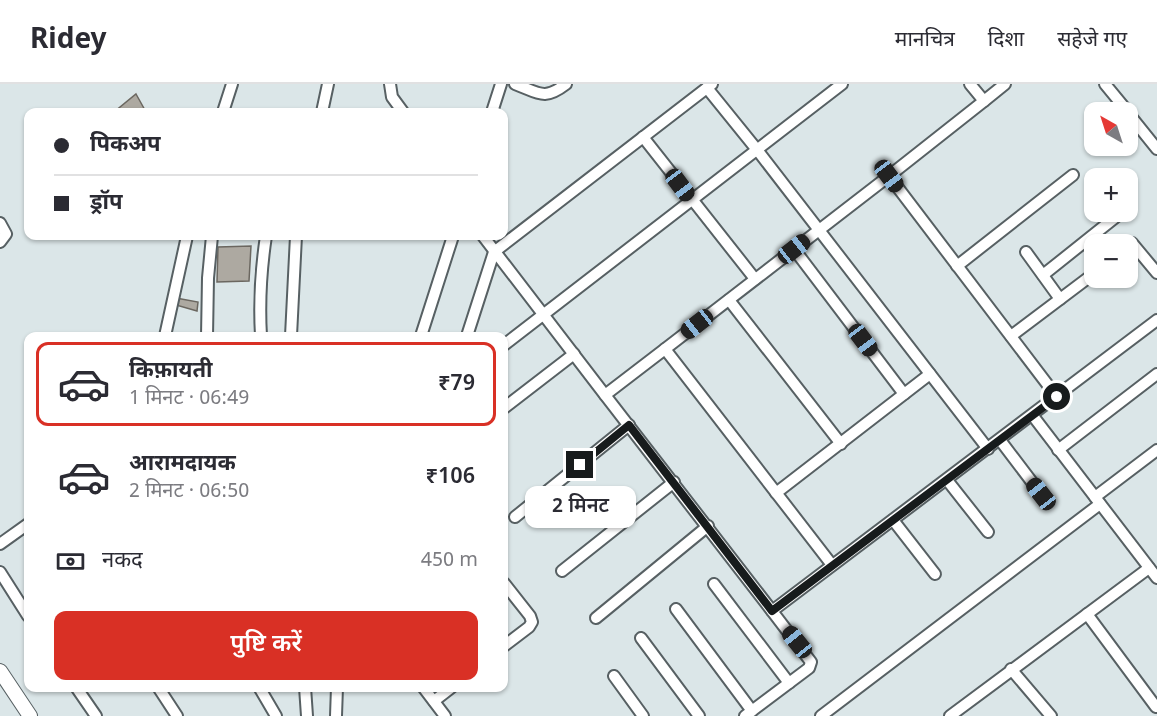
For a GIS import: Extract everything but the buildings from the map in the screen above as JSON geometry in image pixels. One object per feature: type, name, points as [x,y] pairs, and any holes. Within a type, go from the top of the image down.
[{"type":"street","points":[[225,108],[232,84]]},
{"type":"street","points":[[322,108],[328,84]]},
{"type":"street","points":[[390,84],[392,97],[400,108]]},
{"type":"street","points":[[493,108],[501,84]]},
{"type":"street","points":[[515,84],[551,89],[566,84]]},
{"type":"street","points":[[508,342],[842,84]]},
{"type":"street","points":[[970,84],[984,101]]},
{"type":"street","points":[[605,395],[1005,84]]},
{"type":"street","points":[[1105,84],[1119,102]]},
{"type":"street","points":[[467,332],[494,252],[710,86],[818,230],[988,449]]},
{"type":"street","points":[[1138,125],[1157,149]]},
{"type":"street","points":[[644,136],[755,279]]},
{"type":"street","points":[[957,266],[1073,175]]},
{"type":"street","points":[[889,176],[1057,397]]},
{"type":"street","points":[[1043,275],[1109,222]]},
{"type":"street","points":[[0,223],[6,234],[0,242]]},
{"type":"street","points":[[166,332],[186,240]]},
{"type":"street","points":[[207,332],[212,240]]},
{"type":"street","points":[[261,332],[259,312],[265,240]]},
{"type":"street","points":[[291,332],[296,240]]},
{"type":"street","points":[[422,332],[452,240]]},
{"type":"street","points":[[486,240],[811,662],[809,668],[748,714],[676,609]]},
{"type":"street","points":[[794,249],[904,394]]},
{"type":"street","points":[[1138,250],[1157,273]]},
{"type":"street","points":[[1026,252],[1060,299]]},
{"type":"street","points":[[1011,336],[1084,281]]},
{"type":"street","points":[[729,300],[841,444]]},
{"type":"street","points":[[772,611],[1033,416],[1157,320]]},
{"type":"street","points":[[665,349],[832,566]]},
{"type":"street","points":[[508,405],[574,354]]},
{"type":"street","points":[[776,492],[930,374]]},
{"type":"street","points":[[1059,450],[1157,374]]},
{"type":"street","points":[[1033,416],[1157,578]]},
{"type":"street","points":[[515,517],[629,425]]},
{"type":"street","points":[[1000,440],[1041,494]]},
{"type":"street","points":[[821,716],[1097,501],[1157,450]]},
{"type":"street","points":[[947,480],[988,532]]},
{"type":"street","points":[[562,571],[674,482]]},
{"type":"street","points":[[894,520],[935,574]]},
{"type":"street","points":[[596,618],[708,526]]},
{"type":"street","points":[[0,544],[24,527]]},
{"type":"street","points":[[950,716],[1149,568]]},
{"type":"street","points":[[0,572],[24,609]]},
{"type":"street","points":[[714,584],[789,683]]},
{"type":"street","points":[[508,588],[530,616],[532,622],[508,643]]},
{"type":"street","points":[[1087,614],[1156,706],[1147,716]]},
{"type":"street","points":[[641,638],[699,716]]},
{"type":"street","points":[[1011,669],[1050,716]]},
{"type":"street","points":[[0,671],[30,716]]},
{"type":"street","points":[[614,676],[643,716]]},
{"type":"street","points":[[79,692],[96,716]]},
{"type":"street","points":[[161,692],[177,716]]},
{"type":"street","points":[[263,692],[276,716]]},
{"type":"street","points":[[305,692],[307,716]]},
{"type":"street","points":[[336,716],[338,692]]},
{"type":"street","points":[[427,692],[445,716]]},
{"type":"street","points":[[434,701],[446,692]]},
{"type":"route","points":[[580,465],[629,425],[772,611],[1057,397]]}]
